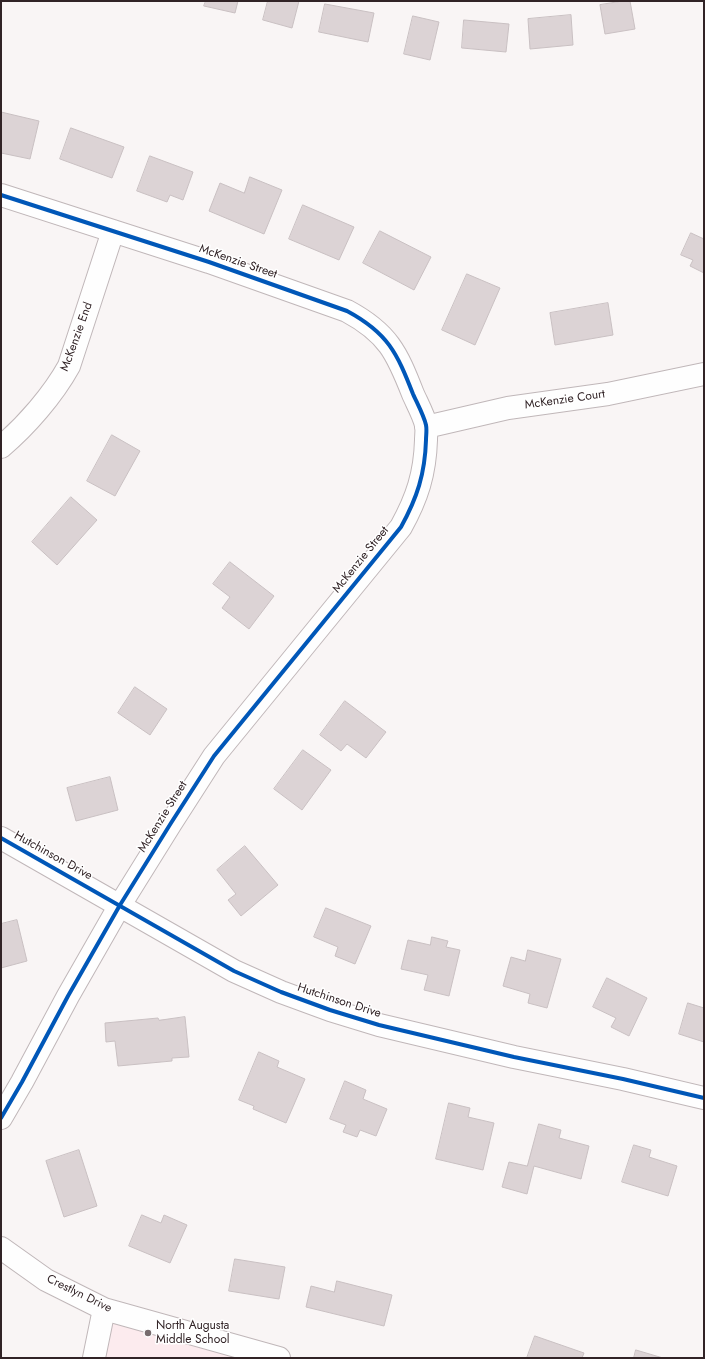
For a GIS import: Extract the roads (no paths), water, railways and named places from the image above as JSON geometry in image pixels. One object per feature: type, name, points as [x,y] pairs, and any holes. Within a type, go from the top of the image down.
[{"type":"street","name":"McKenzie Street","points":[[1,195],[238,272],[347,311],[364,320],[391,346],[400,362],[426,427],[425,457],[420,486],[412,507],[401,527],[214,756],[120,905],[1,1118]]},
{"type":"street","name":"McKenzie End","points":[[1,447],[22,427],[61,381],[69,366],[113,231]]},
{"type":"street","name":"McKenzie Court","points":[[426,427],[508,408],[608,394],[704,374]]},
{"type":"street","name":"Hutchinson Drive","points":[[1,838],[234,971],[281,992],[330,1010],[379,1025],[514,1057],[623,1079],[704,1098]]},
{"type":"street","name":"Crestlyn Drive","points":[[1,1248],[46,1280],[104,1309],[279,1358]]},
{"type":"street","points":[[94,1358],[104,1309]]},
{"type":"place","name":"North Augusta Middle School","points":[[148,1333]]}]
